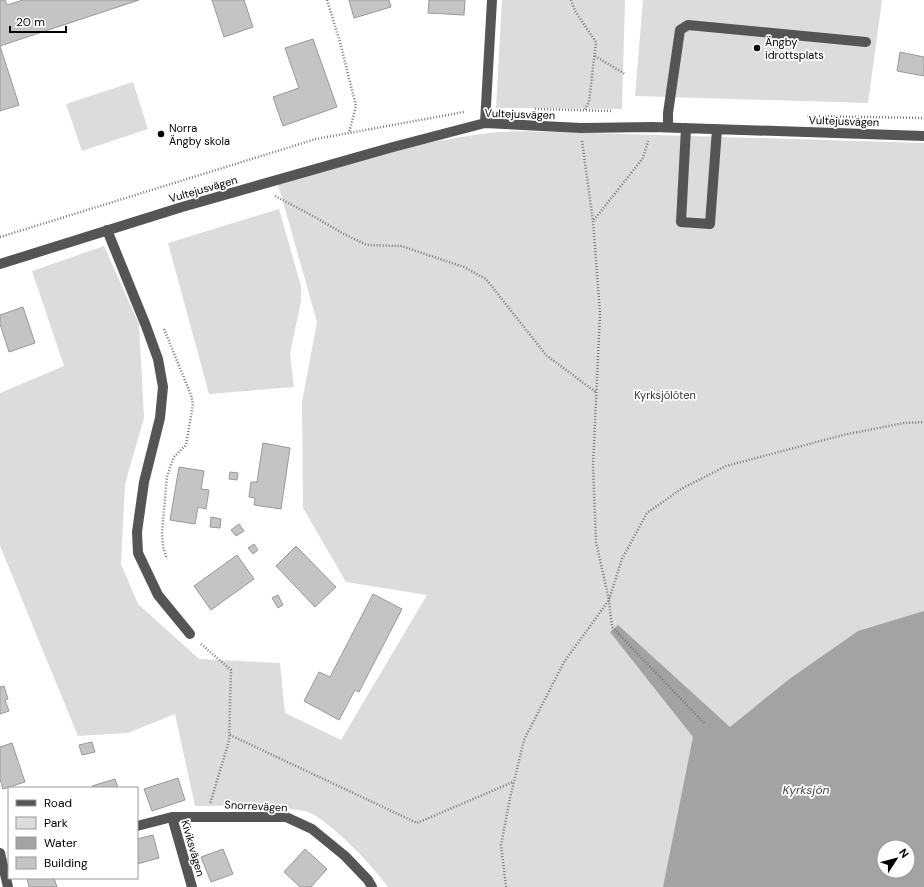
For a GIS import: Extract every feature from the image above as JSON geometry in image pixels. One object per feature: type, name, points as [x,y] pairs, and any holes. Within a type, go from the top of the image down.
[{"type":"street","points":[[485,123],[492,0]]},
{"type":"street","points":[[668,127],[668,113],[680,30],[688,25],[866,42]]},
{"type":"street","name":"Vultejusvägen","points":[[0,264],[46,251],[107,230],[262,184],[485,123],[580,128],[668,127],[924,136]]},
{"type":"street","points":[[686,128],[681,222],[710,224],[717,129]]},
{"type":"street","points":[[107,230],[149,333],[158,359],[164,387],[160,418],[144,482],[137,532],[138,553],[158,595],[190,634]]},
{"type":"street","name":"Snorrevägen","points":[[138,826],[172,817],[286,817],[312,829],[345,856],[368,880],[372,887]]},
{"type":"street","name":"Kiviksvägen","points":[[172,817],[192,887]]},
{"type":"street","points":[[3,858],[8,887]]},
{"type":"path","points":[[327,0],[340,42],[356,106],[349,133]]},
{"type":"path","points":[[571,0],[575,11],[596,42],[589,102],[584,111],[580,128],[593,221],[600,313],[593,466],[596,542],[609,600],[612,627],[704,723]]},
{"type":"path","points":[[595,56],[625,74]]},
{"type":"path","points":[[0,237],[316,139],[486,108]]},
{"type":"path","points":[[593,221],[643,158],[653,127]]},
{"type":"path","points":[[272,195],[367,245],[401,246],[464,267],[486,279],[546,355],[597,393]]},
{"type":"path","points":[[506,887],[501,845],[524,740],[564,662],[609,600],[622,559],[647,513],[680,489],[726,466],[843,435],[904,423],[924,422]]},
{"type":"path","points":[[190,634],[231,670],[229,741],[206,816]]},
{"type":"path","points":[[230,734],[417,823],[514,782]]},
{"type":"green space","points":[[502,0],[625,0],[622,109],[496,108]]},
{"type":"green space","name":"Ängby idrottsplats","points":[[643,0],[882,0],[868,103],[635,96]]},
{"type":"green space","points":[[133,82],[148,129],[82,151],[66,104]]},
{"type":"green space","name":"Kyrksjölöten","points":[[516,131],[924,143],[924,887],[388,887],[373,868],[351,845],[328,825],[308,812],[266,806],[195,806],[175,714],[128,733],[78,736],[0,546],[0,393],[64,366],[32,271],[104,246],[139,324],[144,418],[125,484],[121,564],[138,604],[199,659],[280,663],[285,713],[341,740],[427,595],[346,582],[303,508],[302,402],[317,322],[278,184],[409,147],[463,137]]},
{"type":"green space","points":[[279,209],[301,286],[301,301],[290,354],[294,387],[209,394],[168,243]]},
{"type":"water","name":"Kyrksjön","points":[[924,611],[924,887],[663,887],[693,737],[610,632],[618,625],[730,727],[788,680],[858,631]]},
{"type":"building","points":[[0,0],[5,0],[7,5],[23,0],[139,0],[0,46]]},
{"type":"building","points":[[212,0],[244,0],[253,27],[224,37]]},
{"type":"building","points":[[349,0],[389,0],[391,7],[354,18]]},
{"type":"building","points":[[429,0],[465,0],[464,15],[428,13]]},
{"type":"building","points":[[313,39],[337,107],[283,126],[273,97],[299,88],[285,48]]},
{"type":"building","points":[[0,46],[19,105],[0,111]]},
{"type":"building","points":[[900,52],[924,57],[924,76],[897,71]]},
{"type":"building","points":[[23,307],[35,343],[9,352],[0,324],[0,315]]},
{"type":"building","points":[[263,443],[290,448],[281,509],[254,505],[255,498],[249,497],[251,482],[257,482]]},
{"type":"building","points":[[179,467],[204,471],[201,489],[209,490],[206,509],[198,507],[195,524],[170,520]]},
{"type":"building","points":[[230,472],[238,473],[237,480],[229,479]]},
{"type":"building","points":[[211,517],[221,519],[220,528],[210,527]]},
{"type":"building","points":[[239,524],[244,531],[236,536],[231,530]]},
{"type":"building","points":[[254,544],[258,550],[253,554],[248,548]]},
{"type":"building","points":[[296,546],[336,587],[315,607],[276,566]]},
{"type":"building","points":[[237,555],[254,579],[211,610],[194,586]]},
{"type":"building","points":[[373,594],[402,609],[359,692],[355,690],[339,720],[304,701],[319,672],[330,677]]},
{"type":"building","points":[[278,595],[283,605],[278,608],[272,598]]},
{"type":"building","points":[[4,686],[8,699],[5,700],[9,711],[0,714],[0,687]]},
{"type":"building","points":[[92,742],[95,752],[82,755],[79,745]]},
{"type":"building","points":[[12,743],[25,782],[3,789],[0,779],[0,747]]},
{"type":"building","points":[[178,778],[185,800],[152,811],[144,789]]},
{"type":"building","points":[[115,779],[118,787],[92,787]]},
{"type":"building","points":[[153,835],[159,858],[138,864],[138,839]]},
{"type":"building","points":[[223,849],[233,874],[211,882],[201,857]]},
{"type":"building","points":[[305,849],[327,869],[311,887],[300,887],[284,872]]},
{"type":"building","points":[[27,879],[54,879],[57,887],[29,887]]},
{"type":"place","name":"Ängby idrottsplats","points":[[757,48]]},
{"type":"place","name":"Norra Ängby skola","points":[[161,134]]}]
